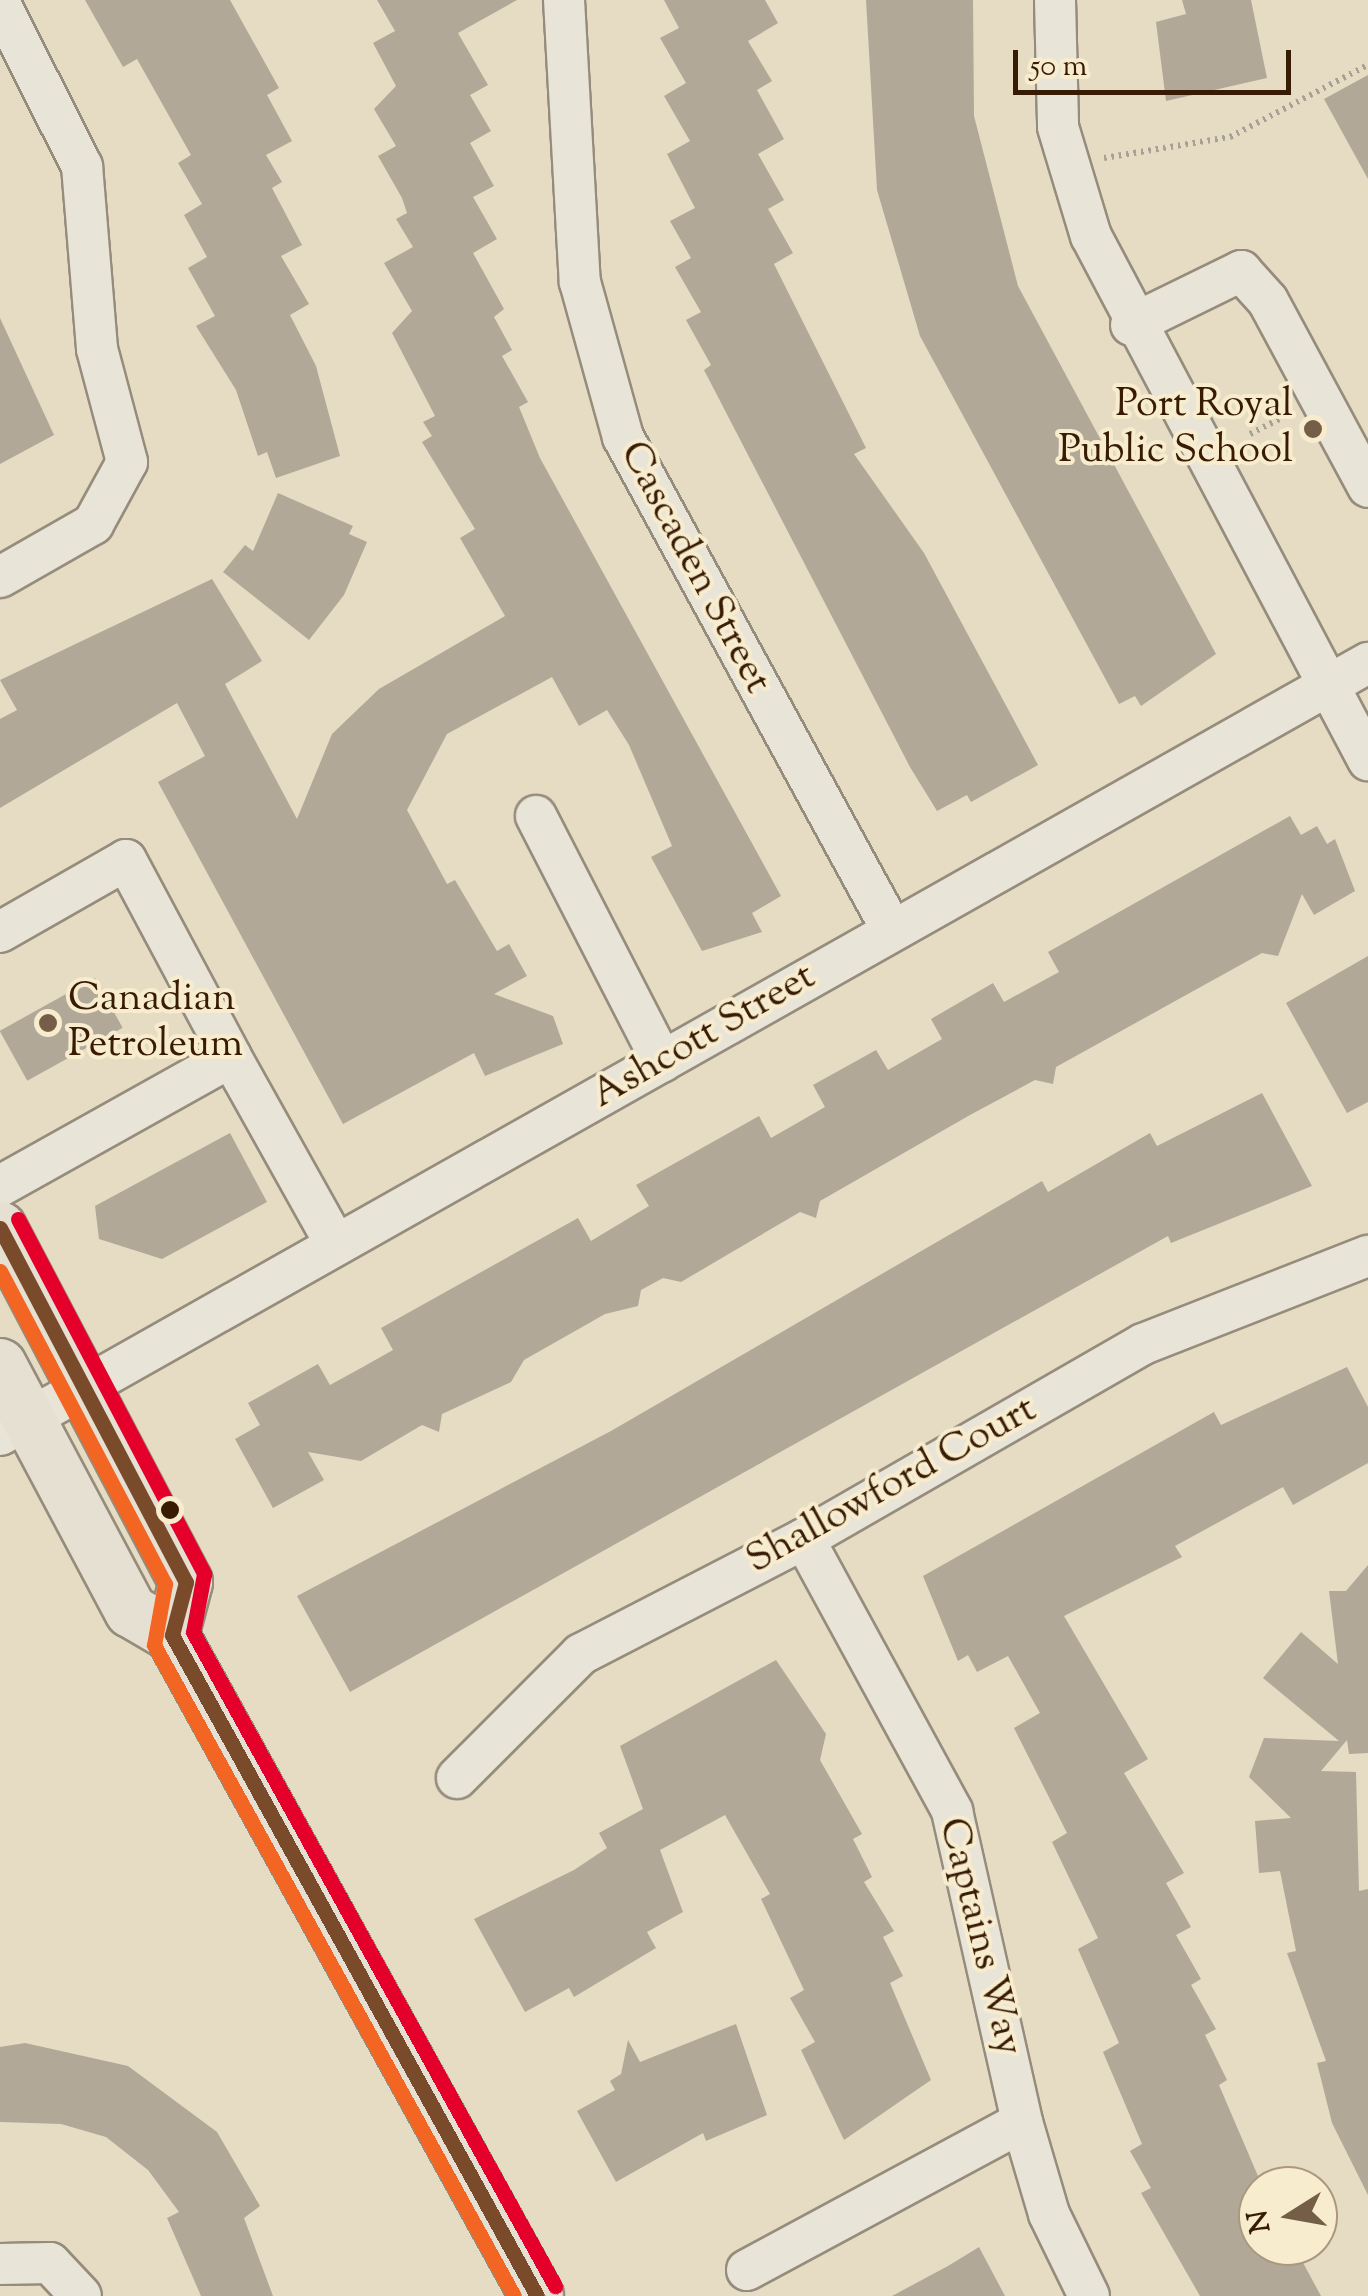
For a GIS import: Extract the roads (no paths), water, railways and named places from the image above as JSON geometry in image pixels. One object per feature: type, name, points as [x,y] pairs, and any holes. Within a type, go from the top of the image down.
[{"type":"main road","points":[[0,1228],[186,1582],[172,1635]]},
{"type":"main road","points":[[0,1366],[15,1426],[131,1611],[172,1635],[537,2296]]},
{"type":"street","name":"Cascaden Street","points":[[564,0],[580,282],[623,437],[892,930]]},
{"type":"street","points":[[1055,0],[1052,77],[1066,164],[1131,325],[1368,760]]},
{"type":"street","points":[[0,4],[82,166],[100,368],[128,462],[93,524],[0,576]]},
{"type":"street","points":[[1131,325],[1241,271],[1268,300],[1368,487]]},
{"type":"street","name":"Ashcott Street","points":[[15,1426],[1368,662]]},
{"type":"street","points":[[536,816],[662,1061]]},
{"type":"street","points":[[0,932],[126,860],[336,1245]]},
{"type":"street","points":[[0,1186],[231,1056]]},
{"type":"street","name":"Shallowford Court","points":[[456,1778],[580,1654],[804,1539],[1143,1344],[1368,1256]]},
{"type":"street","name":"Captains Way","points":[[804,1539],[952,1811],[1022,2122],[1049,2214],[1089,2296]]},
{"type":"street","points":[[748,2270],[1022,2122]]},
{"type":"street","points":[[0,2264],[50,2264],[82,2296]]},
{"type":"place","name":"Port Royal Public School","points":[[1313,429]]},
{"type":"place","name":"Canadian Petroleum","points":[[48,1023]]}]
